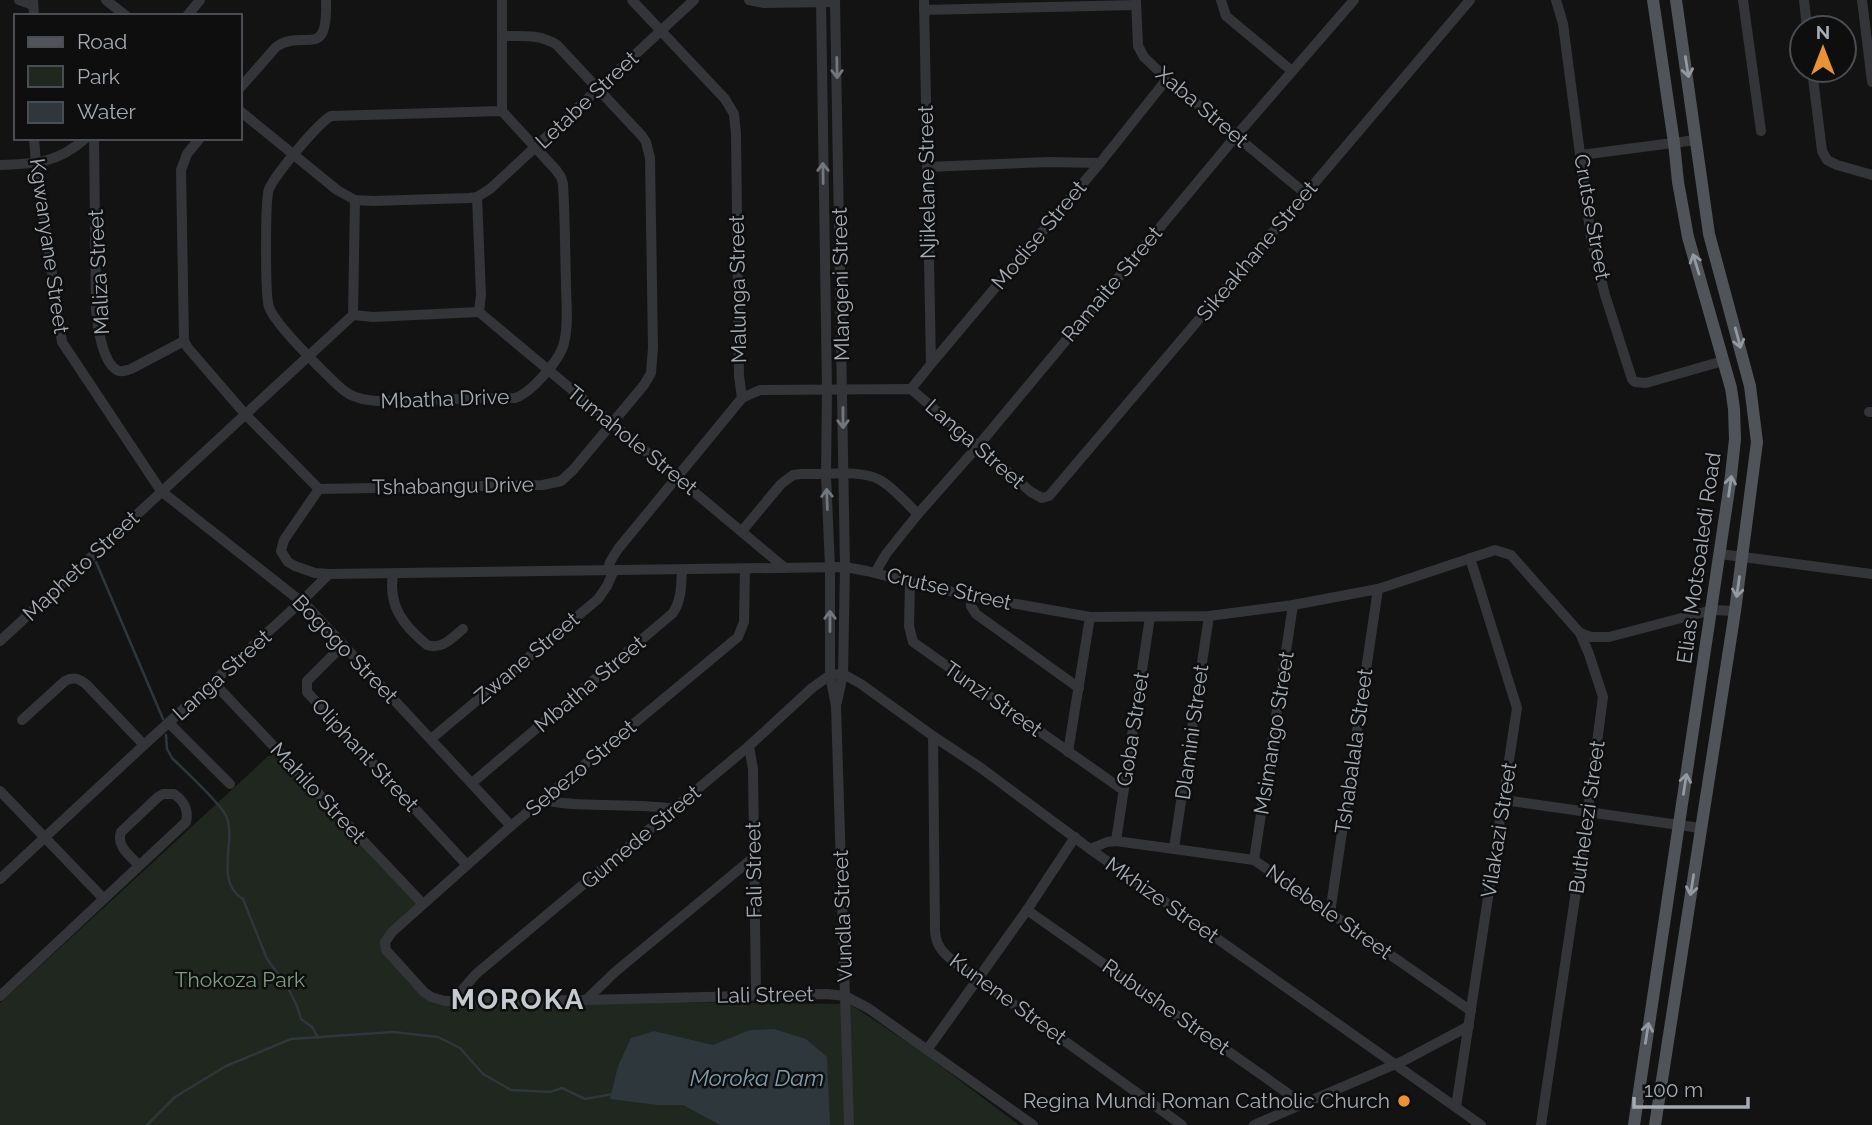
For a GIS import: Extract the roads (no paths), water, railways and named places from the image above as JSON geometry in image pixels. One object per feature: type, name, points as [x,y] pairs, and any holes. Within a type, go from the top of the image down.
[{"type":"main road","name":"Elias Motsoaledi Road","points":[[1655,1125],[1735,611],[1757,442],[1754,409],[1743,356],[1709,234],[1676,0]]},
{"type":"main road","name":"Elias Motsoaledi Road","points":[[1634,1125],[1712,610],[1735,439],[1731,388],[1688,237],[1678,183],[1656,1]]},
{"type":"main road","points":[[1655,979],[1678,972]]},
{"type":"street","points":[[19,0],[34,10]]},
{"type":"street","points":[[106,0],[124,14]]},
{"type":"street","points":[[189,14],[200,0]]},
{"type":"street","points":[[242,86],[281,43],[309,40],[321,35],[327,19],[326,0]]},
{"type":"street","points":[[502,0],[502,111]]},
{"type":"street","name":"Malunga Street","points":[[632,0],[725,99],[734,114],[739,376],[742,398]]},
{"type":"street","name":"Letabe Street","points":[[477,197],[491,189],[694,0]]},
{"type":"street","points":[[749,0],[764,3],[835,1]]},
{"type":"street","points":[[1221,0],[1226,16],[1292,71]]},
{"type":"street","name":"Sikeakhane Street","points":[[1042,498],[1054,492],[1470,0]]},
{"type":"street","name":"Crutse Street","points":[[1556,0],[1563,24],[1594,250],[1605,295],[1632,379],[1646,383],[1723,361]]},
{"type":"street","points":[[1743,0],[1761,131]]},
{"type":"street","points":[[1862,0],[1872,82]]},
{"type":"street","name":"Mlangeni Street","points":[[821,1],[826,475],[830,567]]},
{"type":"street","name":"Mlangeni Street","points":[[835,1],[845,567]]},
{"type":"street","points":[[924,5],[1136,2]]},
{"type":"street","name":"Xaba Street","points":[[1136,2],[1140,52],[1167,79],[1306,194]]},
{"type":"street","name":"Ramaite Street","points":[[875,573],[886,554],[918,513],[978,446],[1347,3]]},
{"type":"street","name":"Njikelane Street","points":[[924,5],[931,364]]},
{"type":"street","name":"Tshabangu Drive","points":[[319,489],[553,484],[567,476],[645,385],[652,373],[650,158],[646,142],[566,53],[548,39],[503,36]]},
{"type":"street","name":"Modise Street","points":[[911,389],[1167,79]]},
{"type":"street","points":[[1814,84],[1822,151],[1827,160],[1837,166],[1872,175]]},
{"type":"street","name":"Mbatha Drive","points":[[502,111],[561,177],[564,194],[566,331],[560,352],[529,391],[515,398],[379,401],[356,399],[308,356],[270,310],[267,293],[267,196],[272,183],[328,118],[337,115],[502,111]]},
{"type":"street","points":[[242,113],[337,190],[355,200],[477,197],[481,295],[479,312],[373,317],[353,315]]},
{"type":"street","name":"Kgwanyane Street","points":[[34,140],[62,342],[161,491]]},
{"type":"street","points":[[0,165],[36,164],[58,158],[84,140]]},
{"type":"street","name":"Maliza Street","points":[[94,140],[96,308],[98,330],[105,351],[112,365],[123,371],[184,341]]},
{"type":"street","points":[[198,140],[187,155],[181,170],[184,341],[245,414],[319,489]]},
{"type":"street","points":[[1581,155],[1696,140]]},
{"type":"street","points":[[927,167],[1049,162],[1100,163]]},
{"type":"street","points":[[161,491],[353,315],[355,200]]},
{"type":"street","name":"Tumahole Street","points":[[479,312],[785,568]]},
{"type":"street","name":"Langa Street","points":[[742,398],[760,390],[911,389],[1031,492],[1042,498]]},
{"type":"street","points":[[611,570],[610,562],[618,549],[742,398]]},
{"type":"street","points":[[742,531],[786,479],[801,474],[869,475],[884,483],[918,513]]},
{"type":"street","name":"Crutse Street","points":[[319,489],[284,540],[281,551],[295,566],[315,573],[845,567],[971,596],[1090,617],[1209,616],[1293,605],[1378,589],[1495,550]]},
{"type":"street","name":"Bogogo Street","points":[[161,491],[302,601],[510,826]]},
{"type":"street","name":"Mapheto Street","points":[[0,641],[161,491]]},
{"type":"street","name":"Buthelezi Street","points":[[1495,550],[1511,555],[1580,633],[1603,697],[1541,1125]]},
{"type":"street","points":[[1720,554],[1872,574]]},
{"type":"street","name":"Vilakazi Street","points":[[1456,1107],[1517,708],[1470,558]]},
{"type":"street","name":"Vundla Street","points":[[830,567],[830,675],[836,706],[849,1125]]},
{"type":"street","name":"Vundla Street","points":[[836,706],[843,674],[845,567]]},
{"type":"street","name":"Sebezo Street","points":[[455,1002],[438,1000],[425,992],[388,952],[385,944],[388,935],[510,826],[738,637],[744,622],[745,569]]},
{"type":"street","name":"Zwane Street","points":[[431,739],[591,606],[603,594],[611,570]]},
{"type":"street","name":"Mbatha Street","points":[[472,783],[673,613],[680,596],[682,570]]},
{"type":"street","name":"Langa Street","points":[[0,879],[329,574]]},
{"type":"street","points":[[393,574],[391,594],[395,608],[427,645],[442,645],[463,629]]},
{"type":"street","name":"Tunzi Street","points":[[910,582],[909,626],[913,642],[1123,790]]},
{"type":"street","name":"Tshabalala Street","points":[[1330,913],[1378,589]]},
{"type":"street","points":[[971,596],[971,606],[976,614],[1079,688]]},
{"type":"street","name":"Msimango Street","points":[[1254,860],[1293,605]]},
{"type":"street","points":[[1580,633],[1591,637],[1609,637],[1712,610],[1735,611]]},
{"type":"street","name":"Dlamini Street","points":[[1174,848],[1209,616]]},
{"type":"street","points":[[1068,752],[1090,617]]},
{"type":"street","name":"Goba Street","points":[[1116,841],[1150,617]]},
{"type":"street","name":"Oliphant Street","points":[[343,645],[307,681],[307,692],[466,864]]},
{"type":"street","points":[[830,675],[843,674]]},
{"type":"street","name":"Mkhize Street","points":[[843,674],[862,684],[981,768],[1090,849],[1481,1125]]},
{"type":"street","name":"Gumede Street","points":[[455,1002],[476,974],[830,675]]},
{"type":"street","points":[[22,720],[65,681],[77,678],[86,684],[144,745]]},
{"type":"street","name":"Mahilo Street","points":[[213,682],[422,904]]},
{"type":"street","points":[[169,723],[230,783]]},
{"type":"street","name":"Kunene Street","points":[[933,736],[936,940],[945,955],[1181,1125]]},
{"type":"street","name":"Fali Street","points":[[749,746],[753,769],[756,995]]},
{"type":"street","points":[[0,791],[103,898]]},
{"type":"street","points":[[0,996],[138,864],[186,822],[187,808],[174,794],[158,797],[121,832],[118,838],[120,844],[138,864]]},
{"type":"street","points":[[544,800],[674,809]]},
{"type":"street","points":[[1504,800],[1700,828]]},
{"type":"street","points":[[927,1050],[1027,910],[1075,837]]},
{"type":"street","name":"Ndebele Street","points":[[1090,849],[1116,841],[1254,860],[1471,1011]]},
{"type":"street","points":[[586,1000],[615,972],[754,857]]},
{"type":"street","name":"Rubushe Street","points":[[1027,910],[1303,1104]]},
{"type":"street","name":"Lali Street","points":[[455,1002],[756,995],[845,996],[868,1008],[1033,1125]]},
{"type":"street","points":[[1254,1125],[1394,1064],[1469,1026]]},
{"type":"water","name":"Moroka Dam","points":[[774,1029],[806,1039],[827,1057],[830,1125],[720,1125],[683,1105],[657,1105],[610,1099],[618,1066],[631,1038],[654,1031],[713,1045],[750,1030]]},
{"type":"waterway","points":[[96,562],[163,719]]},
{"type":"waterway","points":[[166,735],[167,749],[172,758],[224,812],[229,828],[230,882],[234,891],[243,899],[267,959],[287,986],[301,1019],[312,1027],[318,1038]]},
{"type":"waterway","points":[[147,1125],[175,1097],[226,1066],[291,1039],[393,1032],[438,1037],[460,1048],[483,1074],[511,1090],[550,1092],[562,1088],[585,1099],[613,1094]]},
{"type":"place","name":"Regina Mundi Roman Catholic Church","points":[[1404,1101]]},
{"type":"district","name":"MOROKA","points":[[518,999]]},
{"type":"park label","name":"Thokoza Park","points":[[240,980]]}]
